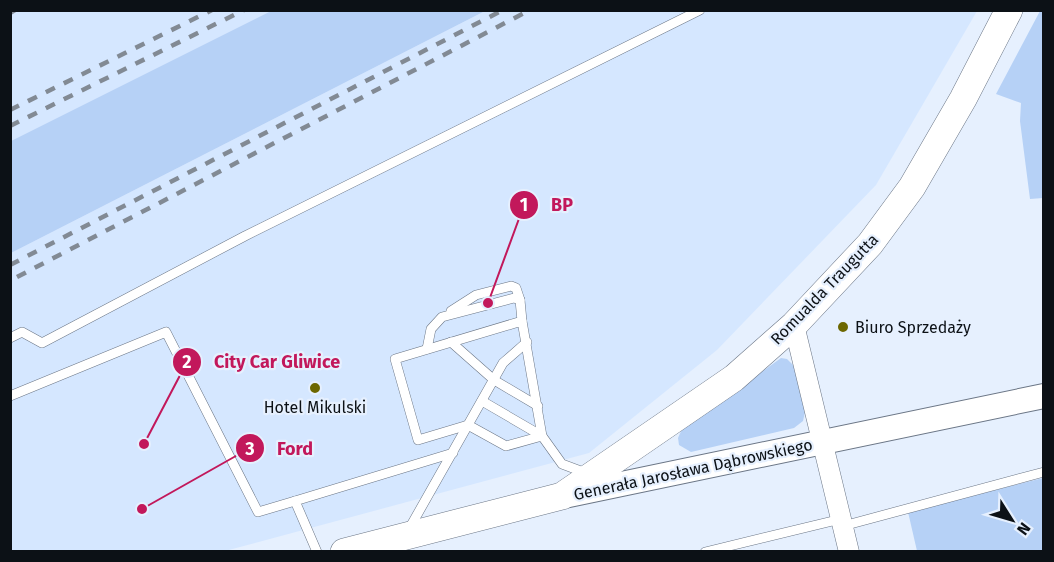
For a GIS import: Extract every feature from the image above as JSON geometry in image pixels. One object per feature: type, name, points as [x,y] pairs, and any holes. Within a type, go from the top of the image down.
[{"type":"main road","name":"Romualda Traugutta","points":[[562,496],[734,378],[794,325],[870,244],[912,187],[1009,10]]},
{"type":"main road","name":"Generała Jarosława Dąbrowskiego","points":[[344,552],[562,496]]},
{"type":"street","points":[[794,325],[849,552]]},
{"type":"street","name":"Generała Jarosława Dąbrowskiego","points":[[562,496],[1044,396]]},
{"type":"lane","points":[[10,338],[22,332],[42,343],[245,236],[700,10]]},
{"type":"lane","points":[[427,349],[431,329],[442,317],[514,298],[520,300],[542,436]]},
{"type":"lane","points":[[522,321],[395,359],[418,440],[468,425],[506,446],[542,436]]},
{"type":"lane","points":[[10,396],[166,332],[258,512],[453,453]]},
{"type":"lane","points":[[451,342],[494,380],[538,405]]},
{"type":"lane","points":[[405,536],[503,363],[527,342]]},
{"type":"lane","points":[[482,401],[542,436],[562,464],[594,475]]},
{"type":"lane","points":[[705,552],[842,523],[1044,472]]},
{"type":"lane","points":[[295,501],[317,552]]},
{"type":"shaded area","points":[[11,11],[271,11],[11,141]]},
{"type":"shaded area","points":[[271,11],[485,11],[11,253],[11,141]]},
{"type":"shaded area","points":[[485,11],[977,11],[876,185],[717,350],[589,453],[225,551],[11,552],[11,253]]},
{"type":"shaded area","points":[[1040,11],[1044,11],[1043,198],[1030,199],[1020,121],[1021,103],[996,94]]},
{"type":"shaded area","points":[[781,358],[787,359],[794,366],[805,412],[803,421],[794,428],[691,452],[679,445],[678,438],[682,429]]},
{"type":"shaded area","points":[[1043,478],[1043,551],[917,551],[908,512]]},
{"type":"railway","points":[[10,13],[15,10]]},
{"type":"railway","points":[[10,110],[212,10]]},
{"type":"railway","points":[[10,126],[244,10]]},
{"type":"railway","points":[[10,265],[503,10]]},
{"type":"railway","points":[[17,277],[530,10]]},
{"type":"place","name":"BP","points":[[488,303]]},
{"type":"place","name":"Biuro Sprzedaży","points":[[843,327]]},
{"type":"place","name":"Hotel Mikulski","points":[[315,388]]},
{"type":"place","name":"City Car Gliwice","points":[[144,444]]},
{"type":"place","name":"Ford","points":[[142,509]]}]
